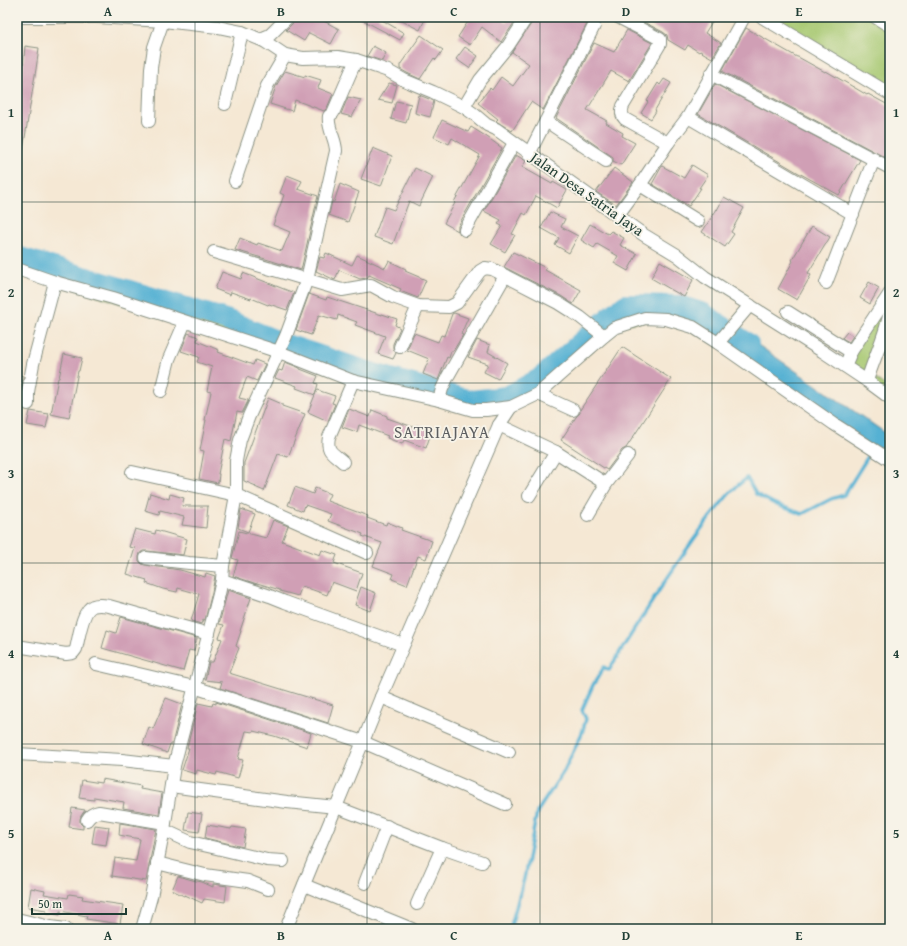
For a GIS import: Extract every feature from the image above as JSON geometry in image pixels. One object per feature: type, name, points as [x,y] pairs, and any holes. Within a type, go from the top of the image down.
[{"type":"street","name":"Jalan Desa Satria Jaya","points":[[17,17],[97,17],[163,21],[218,28],[242,32],[264,41],[285,54],[303,58],[338,56],[356,60],[388,72],[464,107],[487,125],[496,129],[529,154],[556,171],[617,216],[677,256],[705,277],[748,306],[845,366],[868,378],[890,398]]},
{"type":"street","points":[[264,41],[264,37],[270,35],[288,17]]},
{"type":"street","points":[[464,107],[480,80],[508,46],[527,17]]},
{"type":"street","points":[[618,17],[660,39],[660,44],[623,106],[621,113],[622,116],[668,143]]},
{"type":"street","points":[[617,216],[688,117],[744,17]]},
{"type":"street","points":[[762,17],[890,94]]},
{"type":"street","points":[[875,17],[890,26]]},
{"type":"street","points":[[149,121],[151,68],[154,47],[163,21]]},
{"type":"street","points":[[529,154],[594,26]]},
{"type":"street","points":[[225,104],[242,32]]},
{"type":"street","points":[[235,181],[267,86],[285,54]]},
{"type":"street","points":[[142,929],[151,897],[165,827],[174,766],[222,580],[223,566],[236,495],[236,461],[240,440],[249,416],[295,315],[307,279],[336,151],[329,124],[329,116],[333,113],[356,60]]},
{"type":"street","points":[[711,74],[890,168]]},
{"type":"street","points":[[688,117],[853,214]]},
{"type":"street","points":[[546,121],[606,160]]},
{"type":"street","points":[[465,230],[514,143]]},
{"type":"street","points":[[826,284],[874,159]]},
{"type":"street","points":[[640,185],[698,221]]},
{"type":"street","points":[[214,252],[342,290],[371,285],[393,297],[418,306],[449,307],[457,303],[480,271],[485,268],[492,269],[558,303],[580,317],[604,336]]},
{"type":"street","points":[[17,269],[55,282],[113,298],[279,352],[352,381],[439,400],[473,410],[510,407],[538,394],[614,328],[645,318],[666,319],[693,327],[834,424],[890,460]]},
{"type":"street","points":[[439,400],[448,376],[505,276]]},
{"type":"street","points":[[28,404],[28,392],[33,364],[55,282]]},
{"type":"street","points":[[845,366],[851,352],[890,293]]},
{"type":"street","points":[[400,347],[418,306]]},
{"type":"street","points":[[718,343],[748,306]]},
{"type":"street","points":[[890,311],[885,333],[868,378],[890,389]]},
{"type":"street","points":[[788,312],[851,352]]},
{"type":"street","points":[[161,391],[169,359],[185,322]]},
{"type":"street","points":[[343,462],[330,450],[328,443],[329,437],[352,381]]},
{"type":"street","points":[[538,394],[573,410]]},
{"type":"street","points":[[286,929],[403,645],[499,425],[510,407]]},
{"type":"street","points":[[499,425],[556,452],[606,484]]},
{"type":"street","points":[[529,496],[556,452]]},
{"type":"street","points":[[588,515],[606,484],[628,455]]},
{"type":"street","points":[[132,472],[236,495],[367,553]]},
{"type":"street","points":[[146,558],[223,566]]},
{"type":"street","points":[[222,580],[403,645]]},
{"type":"street","points":[[17,650],[66,654],[72,653],[76,649],[87,611],[98,605],[109,606],[209,634]]},
{"type":"street","points":[[96,664],[194,687],[363,742],[505,804]]},
{"type":"street","points":[[381,697],[509,752]]},
{"type":"street","points":[[17,754],[122,760],[174,766]]},
{"type":"street","points":[[171,786],[287,802],[336,807],[482,862]]},
{"type":"street","points":[[87,820],[91,815],[99,812],[165,827],[190,842],[266,860],[283,861]]},
{"type":"street","points":[[365,883],[386,826]]},
{"type":"street","points":[[417,904],[442,848]]},
{"type":"street","points":[[157,862],[204,875],[243,879],[268,889]]},
{"type":"street","points":[[304,885],[412,929]]},
{"type":"street","points":[[17,919],[50,928],[66,929]]},
{"type":"green space","points":[[762,17],[875,17],[890,26],[890,94]]},
{"type":"green space","points":[[17,257],[226,320],[283,344],[374,374],[471,401],[507,397],[540,379],[609,318],[626,305],[679,306],[704,314],[728,330],[718,343],[666,319],[625,324],[538,394],[486,410],[353,381],[17,269]]},
{"type":"green space","points":[[890,293],[890,312],[869,374],[890,389],[890,398],[845,366]]},
{"type":"water","points":[[732,327],[890,436],[890,461],[718,343]]},
{"type":"building","points":[[295,17],[316,17],[339,29],[331,44],[309,33],[304,41],[286,30],[294,22]]},
{"type":"building","points":[[357,17],[377,17],[404,33],[400,40]]},
{"type":"building","points":[[394,17],[426,17],[420,30]]},
{"type":"building","points":[[471,17],[498,17],[506,23],[511,17],[516,20],[501,42],[482,27],[470,45],[458,37]]},
{"type":"building","points":[[534,17],[579,17],[588,22],[543,110],[531,102],[512,131],[496,121],[498,119],[478,103],[490,88],[492,90],[501,77],[513,86],[529,64],[512,52],[533,21]]},
{"type":"building","points":[[634,17],[715,17],[705,33],[721,43],[712,58],[688,45],[685,50],[668,40],[667,35],[663,32]]},
{"type":"building","points":[[746,28],[867,95],[868,94],[890,106],[890,160],[722,71]]},
{"type":"building","points":[[627,30],[652,43],[629,81],[611,71],[587,110],[607,121],[606,123],[623,133],[622,136],[635,143],[621,165],[613,161],[613,157],[556,118],[594,43],[614,52]]},
{"type":"building","points":[[421,35],[443,50],[436,60],[434,58],[420,79],[400,69],[400,65]]},
{"type":"building","points":[[25,46],[39,48],[23,150],[17,150],[17,110]]},
{"type":"building","points":[[373,46],[386,53],[382,61],[367,56]]},
{"type":"building","points":[[465,47],[478,56],[469,68],[456,59]]},
{"type":"building","points":[[285,71],[321,80],[318,88],[333,94],[327,108],[324,111],[295,100],[292,111],[270,104],[276,86]]},
{"type":"building","points":[[664,79],[671,83],[651,119],[641,113],[658,83],[660,85]]},
{"type":"building","points":[[389,83],[397,85],[392,103],[378,100]]},
{"type":"building","points":[[715,84],[860,160],[839,195],[698,114]]},
{"type":"building","points":[[419,95],[434,101],[430,117],[415,113]]},
{"type":"building","points":[[348,97],[361,100],[352,117],[341,114]]},
{"type":"building","points":[[396,101],[411,104],[406,123],[391,119]]},
{"type":"building","points":[[442,120],[468,132],[471,127],[502,148],[458,226],[458,231],[444,223],[480,155],[452,138],[449,144],[434,137]]},
{"type":"building","points":[[373,148],[392,156],[381,186],[361,179]]},
{"type":"building","points":[[516,155],[526,161],[522,167],[552,184],[553,182],[567,190],[557,208],[536,196],[526,215],[523,213],[512,234],[515,235],[505,252],[491,244],[502,226],[498,224],[501,220],[484,211]]},
{"type":"building","points":[[692,165],[708,175],[689,206],[652,184],[662,166],[684,178]]},
{"type":"building","points":[[415,168],[433,177],[419,206],[409,201],[393,244],[374,237],[385,207],[394,210]]},
{"type":"building","points":[[614,168],[633,182],[616,205],[596,192]]},
{"type":"building","points":[[287,175],[302,181],[298,189],[318,196],[301,270],[235,250],[240,238],[257,245],[258,243],[282,251],[290,232],[273,225],[284,195],[280,193]]},
{"type":"building","points":[[340,184],[359,192],[348,222],[329,215],[332,201],[334,202]]},
{"type":"building","points":[[724,197],[744,208],[731,232],[734,234],[725,247],[702,232]]},
{"type":"building","points":[[550,212],[565,219],[561,227],[578,236],[569,253],[555,245],[559,238],[541,228]]},
{"type":"building","points":[[590,224],[608,234],[611,231],[624,238],[620,245],[637,254],[628,271],[614,263],[618,256],[597,244],[594,248],[581,240]]},
{"type":"building","points":[[812,226],[830,237],[808,273],[811,275],[797,300],[778,289],[793,261],[792,260]]},
{"type":"building","points":[[513,252],[546,268],[545,270],[581,290],[573,304],[561,296],[504,267]]},
{"type":"building","points":[[326,253],[352,265],[357,255],[385,268],[389,261],[406,269],[405,271],[426,280],[418,298],[400,291],[401,289],[369,275],[367,278],[360,279],[339,270],[335,280],[316,271],[320,257],[324,258]]},
{"type":"building","points":[[660,261],[693,280],[684,297],[651,278]]},
{"type":"building","points":[[222,272],[241,279],[243,273],[294,293],[287,310],[231,292],[230,295],[215,289]]},
{"type":"building","points":[[869,282],[879,288],[870,304],[860,298]]},
{"type":"building","points":[[309,294],[326,300],[327,297],[397,319],[395,325],[400,328],[393,344],[393,348],[396,353],[393,359],[378,354],[385,336],[355,325],[357,322],[338,315],[337,320],[319,315],[311,335],[296,330]]},
{"type":"building","points":[[454,313],[468,318],[461,334],[463,335],[453,351],[451,351],[449,358],[447,357],[438,380],[423,374],[429,359],[407,350],[414,333],[438,342],[441,335],[444,336],[452,314]]},
{"type":"building","points":[[847,332],[853,336],[849,342],[842,338]]},
{"type":"building","points":[[188,333],[198,337],[197,341],[219,350],[218,352],[253,365],[255,360],[265,364],[257,381],[247,377],[239,398],[248,401],[242,413],[237,412],[231,441],[225,439],[218,474],[218,483],[199,479],[204,451],[200,450],[211,392],[207,391],[212,367],[197,362],[199,357],[181,351]]},
{"type":"building","points":[[477,340],[490,345],[488,352],[507,363],[498,379],[484,372],[488,364],[468,357]]},
{"type":"building","points":[[622,347],[671,379],[626,448],[622,450],[607,470],[561,440]]},
{"type":"building","points":[[64,354],[82,358],[69,418],[51,414]]},
{"type":"building","points":[[285,362],[318,376],[315,383],[318,384],[315,395],[296,388],[297,386],[275,378],[279,370],[282,371]]},
{"type":"building","points":[[17,374],[23,376],[20,392],[22,412],[17,412]]},
{"type":"building","points":[[317,390],[335,396],[332,403],[335,404],[328,421],[308,412]]},
{"type":"building","points":[[268,398],[282,404],[282,406],[305,414],[288,457],[278,454],[264,491],[244,481],[244,463]]},
{"type":"building","points":[[349,409],[370,417],[372,410],[387,416],[387,418],[416,428],[417,425],[432,430],[426,448],[404,440],[402,444],[387,438],[388,436],[359,425],[357,432],[342,427]]},
{"type":"building","points":[[30,411],[49,414],[46,428],[27,425]]},
{"type":"building","points":[[295,487],[313,494],[315,488],[330,494],[327,501],[368,516],[367,518],[386,525],[387,522],[402,528],[401,530],[432,541],[426,559],[418,556],[407,585],[392,579],[394,574],[373,566],[382,543],[328,521],[331,514],[305,505],[303,511],[288,505]]},
{"type":"building","points":[[150,493],[169,499],[170,494],[184,498],[182,506],[208,506],[206,528],[182,525],[184,517],[160,511],[159,515],[145,511]]},
{"type":"building","points":[[241,509],[255,514],[248,532],[238,528]]},
{"type":"building","points":[[273,520],[288,526],[282,541],[320,555],[322,550],[337,555],[334,563],[362,573],[356,591],[332,582],[327,595],[302,586],[298,596],[233,576],[238,560],[232,558],[239,531],[266,538]]},
{"type":"building","points":[[135,529],[155,534],[156,530],[187,539],[183,555],[143,551],[140,553],[139,557],[139,561],[142,564],[180,570],[205,577],[206,573],[215,576],[205,620],[203,619],[201,624],[191,621],[199,594],[178,588],[177,592],[163,589],[146,583],[147,580],[127,574],[135,548],[129,547]]},
{"type":"building","points":[[361,587],[376,593],[370,611],[355,605]]},
{"type":"building","points":[[228,590],[251,598],[236,646],[239,648],[229,673],[333,705],[328,723],[220,688],[222,682],[205,680],[209,662],[213,662],[222,639],[219,638],[224,625],[219,624]]},
{"type":"building","points":[[121,617],[197,638],[194,651],[189,650],[183,671],[102,648],[107,630],[116,633]]},
{"type":"building","points":[[166,698],[182,704],[172,744],[170,744],[167,753],[143,744],[149,727],[153,729]]},
{"type":"building","points":[[216,702],[311,733],[307,747],[274,736],[253,731],[246,731],[238,759],[243,760],[238,778],[217,772],[216,775],[197,770],[196,774],[182,770],[189,748],[187,748],[198,703],[212,706],[213,703],[216,704]]},
{"type":"building","points":[[102,779],[141,786],[140,789],[162,793],[159,814],[123,808],[124,802],[94,797],[94,800],[79,798],[82,780],[101,783]]},
{"type":"building","points":[[72,808],[85,810],[80,819],[83,829],[69,827]]},
{"type":"building","points":[[188,812],[202,814],[199,832],[185,830]]},
{"type":"building","points":[[120,823],[156,829],[146,881],[112,876],[115,858],[136,861],[140,839],[119,835]]},
{"type":"building","points":[[95,825],[109,827],[106,845],[92,843]]},
{"type":"building","points":[[207,825],[231,829],[232,827],[246,829],[243,847],[205,838]]},
{"type":"building","points":[[178,876],[202,882],[213,887],[213,884],[227,886],[225,902],[204,899],[202,903],[172,890]]},
{"type":"building","points":[[31,888],[45,891],[44,894],[68,898],[69,894],[83,896],[82,899],[123,905],[120,924],[86,919],[87,916],[60,911],[60,915],[46,913],[46,910],[28,907]]},
{"type":"waterway","points":[[17,257],[226,320],[283,344],[374,374],[471,401],[507,397],[540,379],[609,318],[626,305],[679,306],[704,314],[748,344]]},
{"type":"waterway","points":[[510,929],[524,879],[537,812],[564,771],[582,733],[586,719],[582,710],[593,685],[604,667],[609,670],[673,570],[708,520],[731,492],[747,478],[756,494],[775,504],[802,514],[831,499],[844,495],[872,450]]},
{"type":"district","name":"SATRIAJAYA","points":[[442,432]]}]
